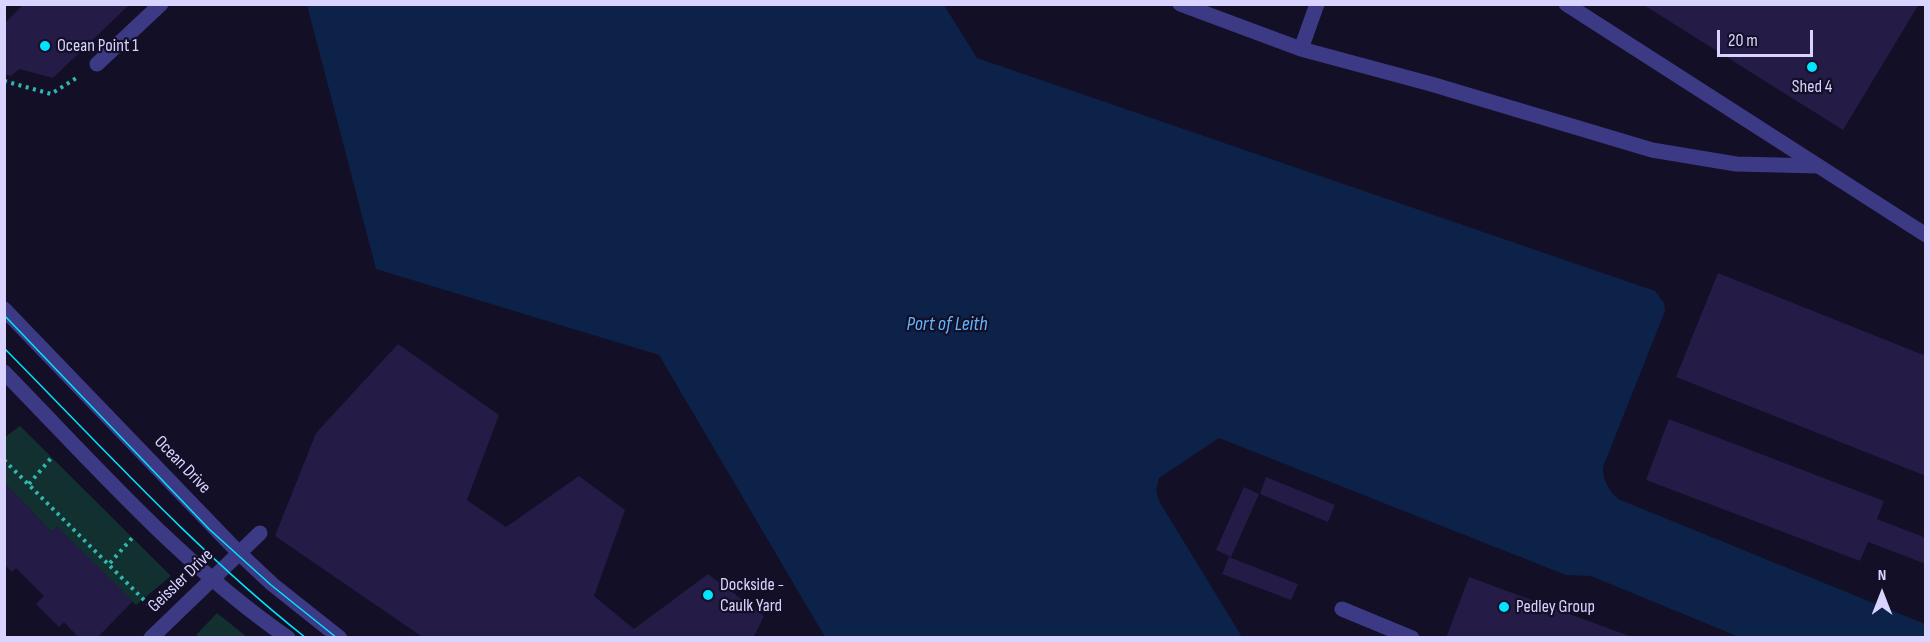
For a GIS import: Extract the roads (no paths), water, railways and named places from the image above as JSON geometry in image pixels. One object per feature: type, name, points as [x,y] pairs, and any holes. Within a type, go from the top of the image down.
[{"type":"street","points":[[97,64],[161,4]]},
{"type":"street","points":[[1180,4],[1301,49],[1652,150],[1736,164],[1818,166]]},
{"type":"street","points":[[1301,49],[1317,4]]},
{"type":"street","points":[[1566,4],[1926,235]]},
{"type":"street","name":"Ocean Drive","points":[[4,309],[239,553],[272,584],[340,638]]},
{"type":"street","points":[[4,372],[157,527],[212,578],[288,638]]},
{"type":"street","name":"Geissler Drive","points":[[151,638],[260,533]]},
{"type":"street","points":[[1341,609],[1412,638]]},
{"type":"water","name":"Port of Leith","points":[[307,5],[944,5],[977,58],[1655,291],[1664,303],[1665,311],[1603,467],[1605,481],[1611,492],[1618,499],[1925,624],[1925,637],[1739,637],[1591,576],[1566,575],[1219,438],[1159,478],[1156,490],[1159,501],[1242,637],[825,637],[659,355],[376,269]]},
{"type":"tram line","points":[[4,315],[209,529],[271,585],[337,638]]},
{"type":"tram line","points":[[4,348],[188,534],[265,605],[306,638]]},
{"type":"place","name":"Ocean Point 1","points":[[45,46]]},
{"type":"place","name":"Shed 4","points":[[1812,67]]},
{"type":"place","name":"Dockside - Caulk Yard","points":[[708,595]]},
{"type":"place","name":"Pedley Group","points":[[1504,607]]}]
